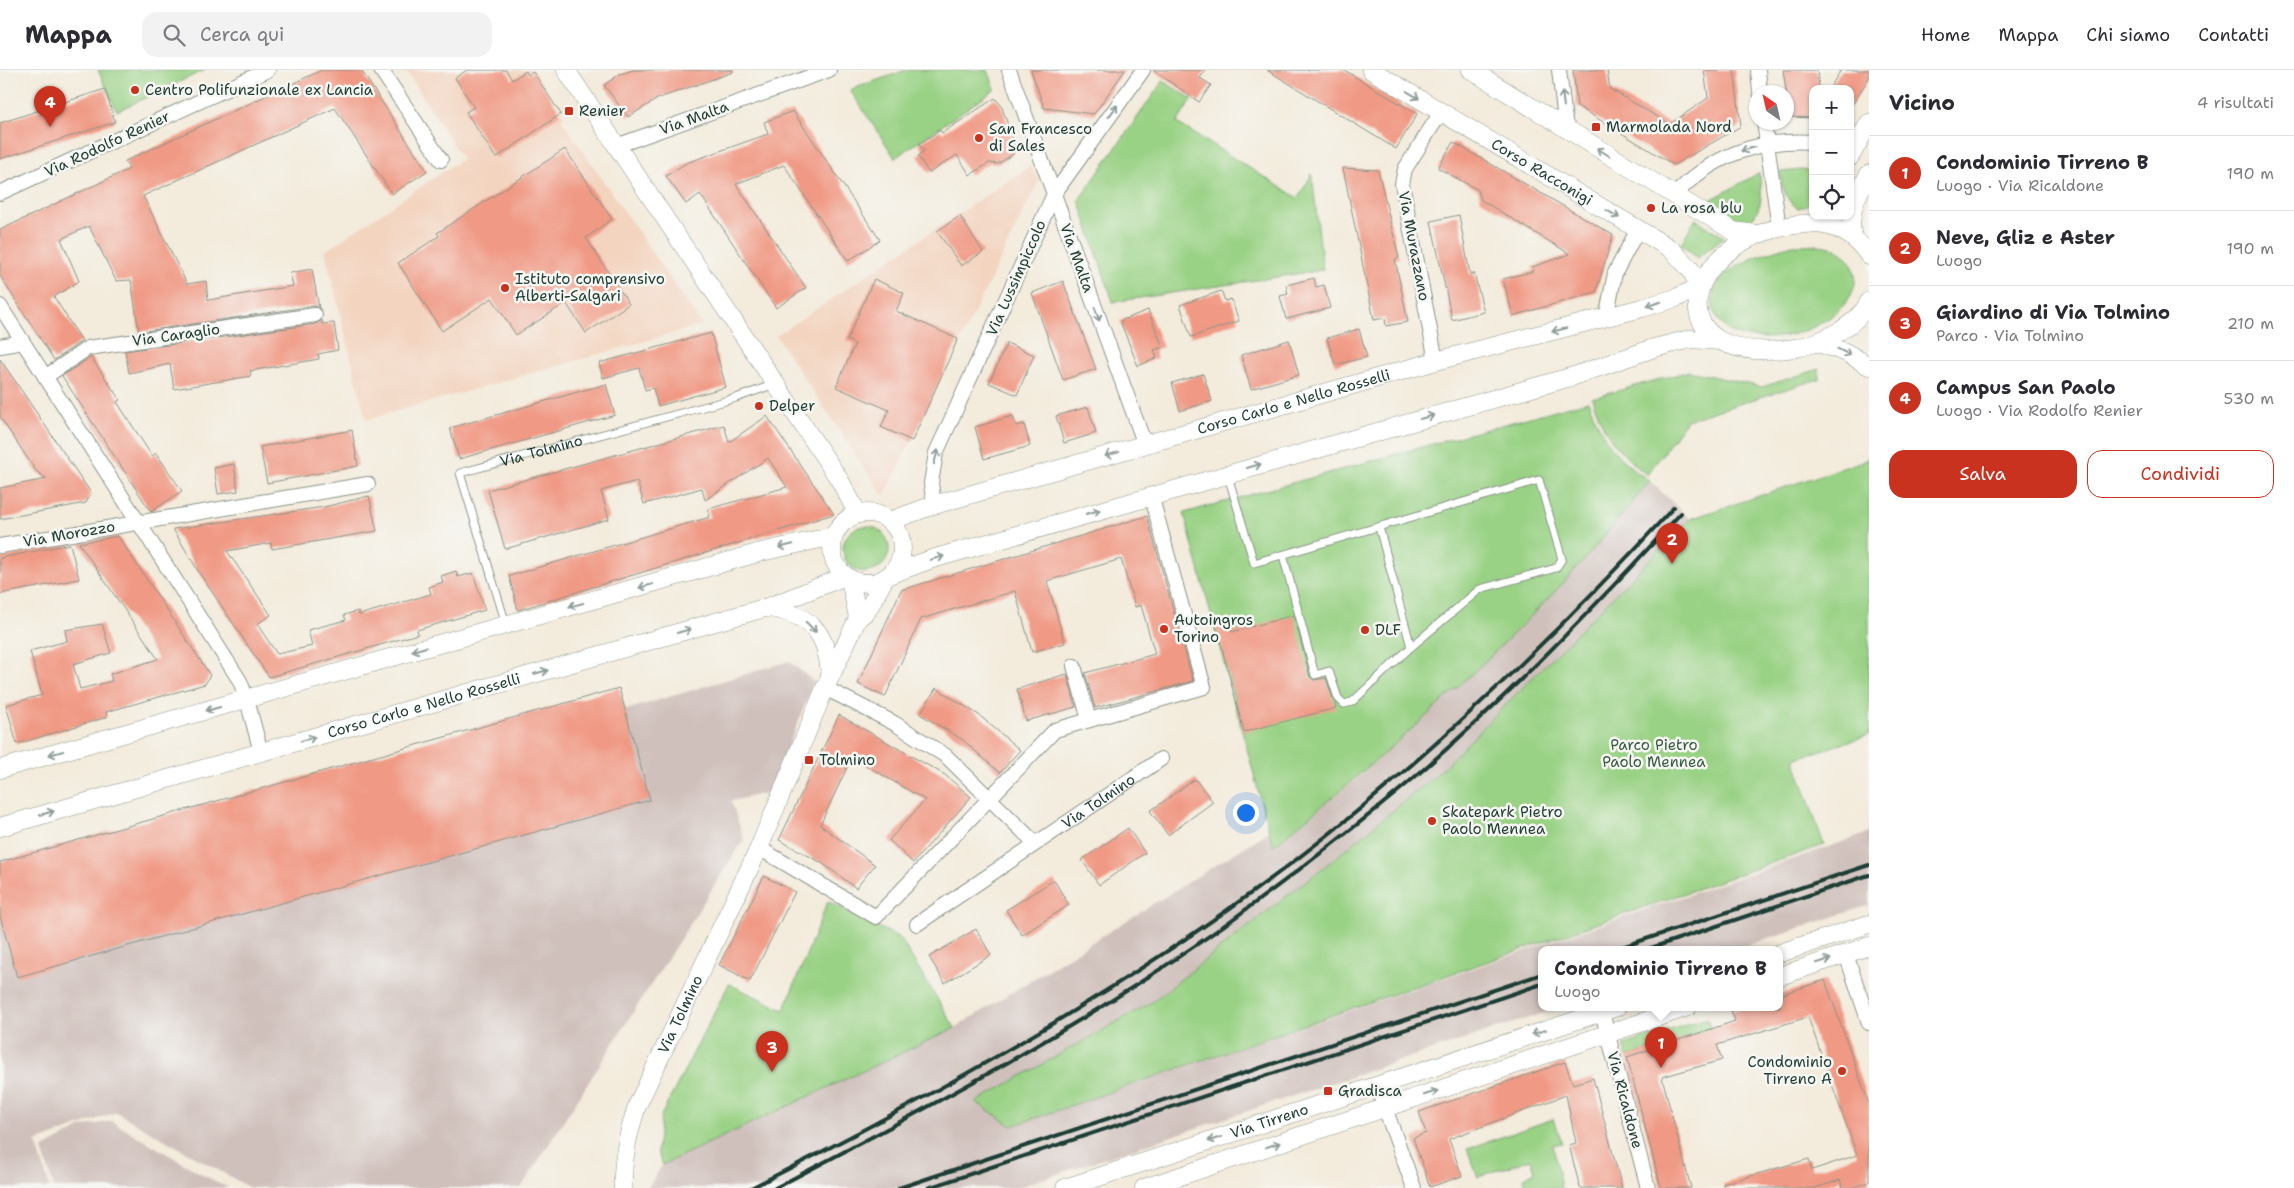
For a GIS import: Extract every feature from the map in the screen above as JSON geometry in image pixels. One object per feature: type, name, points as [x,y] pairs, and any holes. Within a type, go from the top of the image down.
[{"type":"street","name":"Via Rodolfo Renier","points":[[0,193],[268,70]]},
{"type":"street","points":[[381,70],[441,160]]},
{"type":"street","points":[[566,70],[839,479],[858,514]]},
{"type":"street","name":"Via Malta","points":[[616,146],[829,70]]},
{"type":"street","name":"Via Malta","points":[[1009,70],[1145,445]]},
{"type":"street","name":"Via Lussimpiccolo","points":[[934,505],[931,483],[936,453],[1054,194],[1143,70]]},
{"type":"street","name":"Corso Racconigi","points":[[1371,70],[1671,249],[1690,269],[1700,286]]},
{"type":"street","points":[[1471,70],[1733,231],[1756,234]]},
{"type":"street","points":[[1559,70],[1566,129]]},
{"type":"street","points":[[1758,70],[1759,85]]},
{"type":"street","name":"Via Murazzano","points":[[1436,361],[1402,184],[1405,169],[1441,112]]},
{"type":"street","points":[[1854,147],[1869,123]]},
{"type":"street","points":[[1765,130],[1779,228]]},
{"type":"street","points":[[1674,196],[1684,184],[1716,161],[1766,143],[1792,140],[1809,142]]},
{"type":"street","points":[[1863,246],[1850,222],[1853,205],[1869,174]]},
{"type":"street","points":[[1863,246],[1829,225],[1808,219],[1756,234],[1740,242],[1718,259],[1700,286],[1697,308],[1699,316],[1709,334],[1732,347],[1759,351],[1796,348],[1818,343],[1849,323],[1869,303]]},
{"type":"street","points":[[1606,318],[1615,273],[1638,229]]},
{"type":"street","name":"Corso Carlo e Nello Rosselli","points":[[890,520],[934,505],[1436,361],[1606,318],[1676,298],[1700,286]]},
{"type":"street","points":[[0,306],[240,681],[261,752]]},
{"type":"street","name":"Via Caraglio","points":[[45,377],[88,348],[316,315]]},
{"type":"street","points":[[848,578],[870,583],[923,562],[1574,376],[1654,348],[1690,339],[1720,341]]},
{"type":"street","points":[[0,346],[23,342]]},
{"type":"street","points":[[1818,343],[1845,352],[1869,366]]},
{"type":"street","points":[[138,521],[368,484]]},
{"type":"street","points":[[759,848],[876,917],[1055,730],[1204,686],[1151,496]]},
{"type":"street","points":[[858,618],[848,578],[838,568],[833,558],[834,536],[843,522],[858,514],[875,513],[890,520],[900,535],[902,544],[900,562],[888,576]]},
{"type":"street","name":"Via Morozzo","points":[[0,546],[138,521]]},
{"type":"street","points":[[0,769],[761,552],[834,536]]},
{"type":"street","name":"Via Tolmino","points":[[623,1188],[624,1156],[628,1132],[637,1106],[759,848],[828,683],[858,618],[867,611],[888,576]]},
{"type":"street","name":"Corso Carlo e Nello Rosselli","points":[[0,827],[768,608],[848,578]]},
{"type":"street","points":[[768,608],[790,612],[815,629],[828,652],[828,683],[919,737],[946,756],[991,797],[1035,843]]},
{"type":"street","points":[[1074,666],[1089,720]]},
{"type":"street","name":"Via Tolmino","points":[[917,924],[1161,759]]},
{"type":"street","points":[[1783,952],[1869,924]]},
{"type":"street","points":[[1783,975],[1869,946]]},
{"type":"street","points":[[1846,954],[1869,1023]]},
{"type":"street","name":"Via Tirreno","points":[[1066,1188],[1603,1011]]},
{"type":"street","name":"Via Ricaldone","points":[[1609,1011],[1608,1034],[1648,1188]]},
{"type":"street","name":"Via Tirreno","points":[[1144,1188],[1676,1011]]},
{"type":"street","points":[[1377,1086],[1414,1188]]},
{"type":"lane","name":"Via Tolmino","points":[[506,624],[460,473],[744,395],[775,384]]},
{"type":"lane","points":[[1227,474],[1254,563],[1539,480],[1562,558],[1556,568],[1480,590],[1411,647],[1352,702],[1344,704],[1338,698],[1329,671],[1315,675],[1283,555]]},
{"type":"lane","points":[[1379,527],[1411,647]]},
{"type":"shaded area","name":"Istituto comprensivo Alberti-Salgari","points":[[406,70],[533,70],[564,116],[561,119],[702,325],[366,420],[325,251],[462,159]]},
{"type":"shaded area","points":[[1030,166],[1039,180],[884,497],[776,336]]},
{"type":"shaded area","points":[[1650,481],[1690,519],[1435,776],[1334,859],[1152,1002],[976,1102],[1012,1126],[1538,946],[1538,1011],[1550,1011],[1015,1188],[648,1188],[662,1165],[955,1028],[1270,831],[1274,846],[1362,774],[1466,679],[1565,581]]},
{"type":"shaded area","points":[[789,661],[814,682],[770,792],[731,801],[744,839],[521,1188],[250,1188],[116,1112],[36,1142],[50,1188],[0,1188],[0,862],[619,688],[626,710]]},
{"type":"shaded area","points":[[1869,833],[1869,905],[1745,946],[1538,946]]},
{"type":"shaded area","points":[[111,1121],[229,1188],[54,1188],[42,1149],[82,1127]]},
{"type":"green space","name":"Centro Polifunzionale ex Lancia","points":[[98,70],[205,70],[117,111]]},
{"type":"green space","points":[[906,70],[988,70],[995,89],[895,158],[850,90]]},
{"type":"green space","points":[[1163,81],[1192,99],[1177,123],[1298,198],[1312,174],[1323,270],[1113,302],[1079,200]]},
{"type":"green space","points":[[1809,171],[1808,203],[1798,208],[1790,201],[1783,188],[1780,172]]},
{"type":"green space","points":[[1759,173],[1761,186],[1760,205],[1749,221],[1737,220],[1705,203]]},
{"type":"green space","points":[[1695,219],[1724,237],[1697,258],[1681,244]]},
{"type":"green space","points":[[1793,245],[1831,247],[1845,255],[1851,263],[1855,275],[1854,287],[1850,297],[1842,307],[1822,322],[1788,336],[1748,337],[1738,335],[1726,329],[1717,318],[1712,302],[1715,289],[1723,277],[1735,268],[1765,253]]},
{"type":"green space","points":[[1819,369],[1819,379],[1687,420],[1647,475],[1619,450],[1613,442],[1602,424],[1592,398],[1689,371],[1762,387]]},
{"type":"green space","name":"DLF","points":[[1588,401],[1605,438],[1627,464],[1650,481],[1575,570],[1495,652],[1349,784],[1273,846],[1184,513]]},
{"type":"green space","name":"Parco Pietro Paolo Mennea","points":[[1869,455],[1869,735],[1794,759],[1824,845],[1012,1126],[976,1102],[1152,1002],[1334,859],[1435,776],[1690,519],[1866,460]]},
{"type":"green space","points":[[862,526],[870,526],[879,530],[885,536],[889,549],[885,562],[879,568],[870,572],[862,572],[853,568],[847,562],[843,553],[843,545],[847,536],[853,530]]},
{"type":"green space","points":[[828,901],[900,938],[955,1028],[662,1165],[657,1151],[661,1116],[729,984],[784,1010]]},
{"type":"green space","points":[[1707,1018],[1711,1029],[1627,1057],[1623,1045]]},
{"type":"green space","points":[[1553,1119],[1562,1143],[1553,1145],[1561,1188],[1526,1188],[1524,1177],[1535,1172],[1531,1159],[1478,1177],[1467,1149]]},
{"type":"building","points":[[322,70],[361,70],[427,171],[392,194],[335,108],[143,196],[187,284],[206,281],[208,300],[293,286],[290,273],[312,269],[319,308],[314,306],[139,332],[131,280],[116,281],[89,226],[61,239],[79,281],[54,297],[82,341],[54,360],[0,276],[0,230],[129,169],[125,161]]},
{"type":"building","points":[[467,70],[506,70],[512,80],[526,71],[528,75],[533,72],[561,114],[496,158],[466,112],[474,107],[455,78]]},
{"type":"building","points":[[633,70],[733,70],[733,72],[659,98],[628,117],[604,85],[620,74]]},
{"type":"building","points":[[1031,70],[1125,70],[1094,114],[1044,108]]},
{"type":"building","points":[[1153,70],[1206,70],[1200,78],[1211,85],[1199,102]]},
{"type":"building","points":[[1267,70],[1344,70],[1417,114],[1396,149]]},
{"type":"building","points":[[1573,70],[1607,70],[1610,89],[1670,124],[1708,98],[1704,70],[1734,70],[1741,126],[1674,165],[1577,106]]},
{"type":"building","points":[[1783,70],[1817,70],[1819,85],[1809,85],[1809,118],[1794,117],[1794,85],[1785,85]]},
{"type":"building","points":[[1841,70],[1869,70],[1869,78],[1854,102],[1854,85],[1832,85]]},
{"type":"building","points":[[105,89],[115,122],[0,159],[0,123]]},
{"type":"building","name":"San Francesco di Sales","points":[[995,98],[1001,105],[1014,142],[1013,154],[998,164],[989,163],[970,175],[957,155],[929,173],[918,156],[924,151],[919,144],[940,130],[942,133]]},
{"type":"building","points":[[793,111],[880,240],[848,261],[784,165],[736,184],[806,288],[776,308],[700,194],[686,204],[666,176],[686,163],[768,134],[764,122]]},
{"type":"building","points":[[1453,142],[1613,235],[1596,292],[1513,316],[1503,279],[1534,271],[1532,267],[1570,254],[1481,200],[1478,190],[1438,168]]},
{"type":"building","points":[[565,149],[612,219],[586,238],[629,304],[586,333],[566,303],[516,335],[492,298],[442,331],[398,263],[439,236],[437,233]]},
{"type":"building","points":[[1343,168],[1378,170],[1399,258],[1395,259],[1408,322],[1386,326],[1385,318],[1374,320]]},
{"type":"building","points":[[1459,215],[1470,274],[1474,273],[1484,312],[1452,320],[1431,221]]},
{"type":"building","points":[[960,216],[983,252],[961,266],[937,231]]},
{"type":"building","points":[[1314,278],[1316,287],[1324,285],[1330,308],[1286,319],[1280,296],[1288,294],[1286,285]]},
{"type":"building","points":[[874,279],[904,293],[896,311],[958,339],[912,441],[881,427],[889,410],[836,387],[855,344],[847,340]]},
{"type":"building","points":[[1063,281],[1096,369],[1063,380],[1032,293]]},
{"type":"building","points":[[1221,291],[1225,301],[1231,299],[1239,321],[1191,337],[1180,305]]},
{"type":"building","points":[[1148,310],[1163,347],[1154,350],[1157,358],[1138,366],[1120,321]]},
{"type":"building","points":[[322,320],[322,324],[334,323],[338,350],[318,354],[319,359],[250,371],[251,376],[174,389],[170,364],[129,373],[125,351],[316,324]]},
{"type":"building","points":[[1359,329],[1367,357],[1335,365],[1327,338]]},
{"type":"building","points":[[711,333],[726,387],[658,406],[653,388],[645,390],[639,368],[603,378],[599,363]]},
{"type":"building","points":[[1289,340],[1299,375],[1251,389],[1241,355]]},
{"type":"building","points":[[1007,343],[1034,355],[1017,395],[989,383]]},
{"type":"building","points":[[91,357],[120,400],[117,402],[152,456],[156,453],[182,491],[151,512],[62,376]]},
{"type":"building","points":[[0,359],[91,493],[86,503],[0,519],[0,488],[47,479],[36,471],[0,417]]},
{"type":"building","points":[[1203,374],[1212,401],[1180,411],[1172,383]]},
{"type":"building","points":[[606,384],[615,415],[459,459],[450,428]]},
{"type":"building","points":[[1088,407],[1096,433],[1064,443],[1056,416]]},
{"type":"building","points":[[767,416],[834,514],[518,610],[509,576],[710,517],[708,509],[787,487],[768,458],[705,500],[702,488],[644,504],[637,481],[601,491],[609,519],[505,549],[488,490],[724,425],[729,442]]},
{"type":"building","points":[[1013,416],[1016,426],[1024,424],[1030,446],[984,459],[975,427]]},
{"type":"building","points":[[352,430],[358,466],[267,483],[260,447]]},
{"type":"building","points":[[234,464],[238,491],[218,494],[214,468]]},
{"type":"building","points":[[369,496],[377,531],[272,549],[271,543],[227,551],[271,615],[257,624],[277,654],[312,646],[308,630],[346,620],[344,615],[358,611],[359,615],[431,594],[429,587],[443,582],[441,576],[456,571],[458,577],[473,573],[485,610],[417,630],[418,634],[269,677],[200,574],[173,529],[324,507]]},
{"type":"building","points":[[1147,516],[1193,681],[1095,708],[1085,673],[1155,654],[1141,605],[1135,607],[1121,559],[1047,581],[1065,643],[1032,652],[1015,591],[921,619],[885,697],[858,684],[901,590]]},
{"type":"building","points":[[118,536],[210,675],[205,684],[106,712],[107,717],[17,744],[6,705],[42,695],[30,651],[67,641],[65,630],[102,624],[111,653],[73,664],[80,689],[112,681],[110,674],[158,659],[79,543]]},
{"type":"building","points":[[70,544],[79,579],[0,594],[0,558]]},
{"type":"building","points":[[1294,615],[1310,677],[1314,680],[1326,678],[1336,708],[1244,732],[1215,622],[1229,618],[1232,632]]},
{"type":"building","points":[[1067,674],[1076,707],[1026,721],[1017,689]]},
{"type":"building","points":[[619,688],[650,800],[17,977],[0,916],[0,862]]},
{"type":"building","points":[[936,688],[979,715],[1020,750],[1000,773],[963,740],[920,714]]},
{"type":"building","points":[[839,715],[945,775],[971,797],[913,863],[889,840],[925,800],[852,757],[820,825],[875,865],[856,888],[822,863],[779,840]]},
{"type":"building","points":[[1195,779],[1213,802],[1168,835],[1150,811]]},
{"type":"building","points":[[1128,828],[1145,853],[1099,885],[1082,860]]},
{"type":"building","points":[[764,876],[795,892],[750,981],[719,965]]},
{"type":"building","points":[[1054,880],[1069,905],[1022,935],[1006,910]]},
{"type":"building","points":[[976,929],[991,955],[945,983],[929,957]]},
{"type":"building","points":[[1825,980],[1869,1104],[1869,1182],[1851,1188],[1843,1188],[1840,1180],[1815,1188],[1724,1188],[1723,1184],[1809,1159],[1812,1170],[1857,1155],[1808,1017],[1717,1045],[1722,1060],[1662,1077],[1691,1188],[1661,1188],[1627,1057],[1735,1021],[1731,1011],[1783,1011],[1783,994]]},
{"type":"building","points":[[1565,1062],[1573,1084],[1593,1078],[1622,1188],[1580,1188],[1569,1145],[1576,1143],[1566,1095],[1449,1139],[1462,1176],[1430,1187],[1413,1138],[1426,1133],[1419,1112]]},
{"type":"railway","points":[[751,1188],[893,1114],[1032,1036],[1167,951],[1297,859],[1348,819],[1446,735],[1585,601],[1674,507]]},
{"type":"railway","points":[[775,1188],[1009,1062],[1123,993],[1233,919],[1388,800],[1445,750],[1583,618],[1681,513]]},
{"type":"railway","points":[[1625,946],[1869,865]]},
{"type":"railway","points":[[1657,946],[1869,875]]},
{"type":"railway","points":[[899,1188],[1538,975]]},
{"type":"railway","points":[[928,1188],[1538,985]]},
{"type":"place","name":"Centro Polifunzionale ex Lancia","points":[[135,90]]},
{"type":"place","name":"Renier","points":[[569,111]]},
{"type":"place","name":"Campus San Paolo","points":[[50,127]]},
{"type":"place","name":"Marmolada Nord","points":[[1596,127]]},
{"type":"place","name":"San Francesco di Sales","points":[[979,138]]},
{"type":"place","name":"La rosa blu","points":[[1651,208]]},
{"type":"place","name":"Istituto comprensivo Alberti-Salgari","points":[[505,288]]},
{"type":"place","name":"Delper","points":[[759,406]]},
{"type":"place","name":"Neve, Gliz e Aster","points":[[1672,564]]},
{"type":"place","name":"Autoingros Torino","points":[[1164,629]]},
{"type":"place","name":"DLF","points":[[1365,630]]},
{"type":"place","name":"Tolmino","points":[[809,760]]},
{"type":"place","name":"Skatepark Pietro Paolo Mennea","points":[[1432,821]]},
{"type":"place","name":"Condominio Tirreno B","points":[[1661,1068]]},
{"type":"place","name":"Condominio Tirreno A","points":[[1842,1071]]},
{"type":"place","name":"Giardino di Via Tolmino","points":[[772,1072]]},
{"type":"place","name":"Gradisca","points":[[1328,1091]]}]
